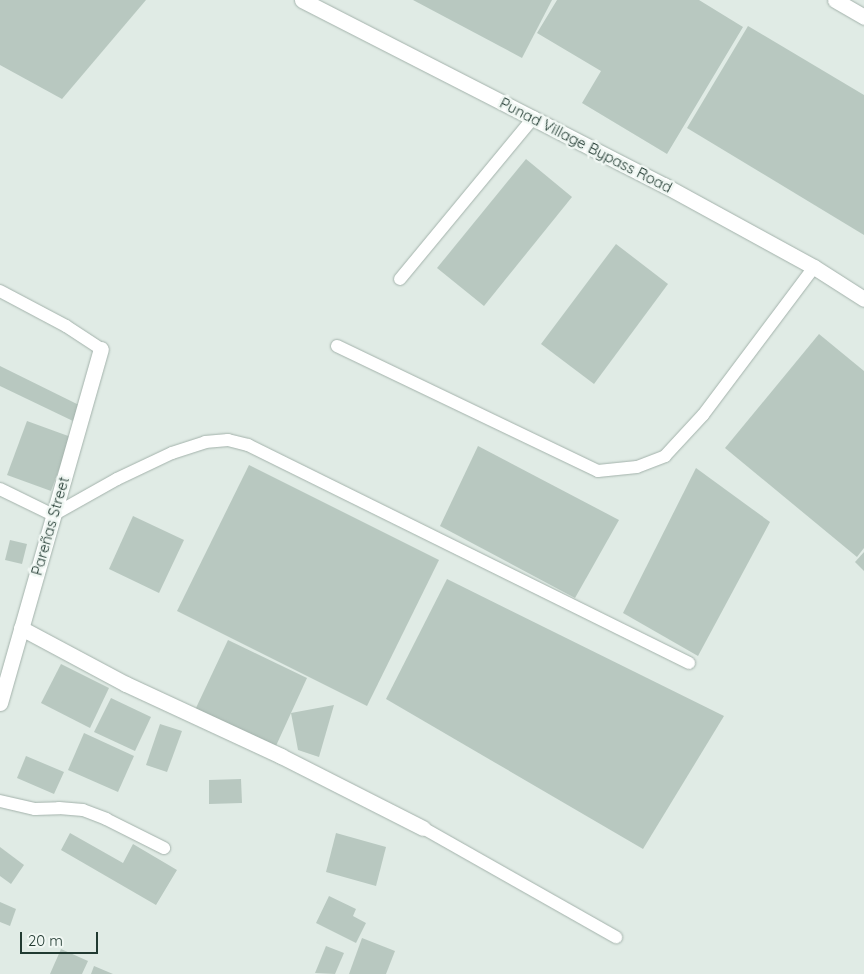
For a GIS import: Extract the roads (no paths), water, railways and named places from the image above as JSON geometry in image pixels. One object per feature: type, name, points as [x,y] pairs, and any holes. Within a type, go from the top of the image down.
[{"type":"street","name":"Punad Village Bypass Road","points":[[302,0],[672,189],[814,267],[864,299]]},
{"type":"street","points":[[835,0],[864,17]]},
{"type":"street","name":"Pareñas Street","points":[[0,703],[102,349]]},
{"type":"street","points":[[21,628],[135,688],[281,756],[423,828]]},
{"type":"lane","points":[[400,278],[534,117]]},
{"type":"lane","points":[[338,346],[598,471],[638,467],[665,456],[703,415],[814,267]]},
{"type":"lane","points":[[0,291],[102,349]]},
{"type":"lane","points":[[0,489],[53,515],[117,479],[172,453],[205,442],[228,440],[248,445],[689,663]]},
{"type":"lane","points":[[0,801],[35,809],[83,810],[106,819],[164,848]]},
{"type":"lane","points":[[423,828],[616,937]]}]
